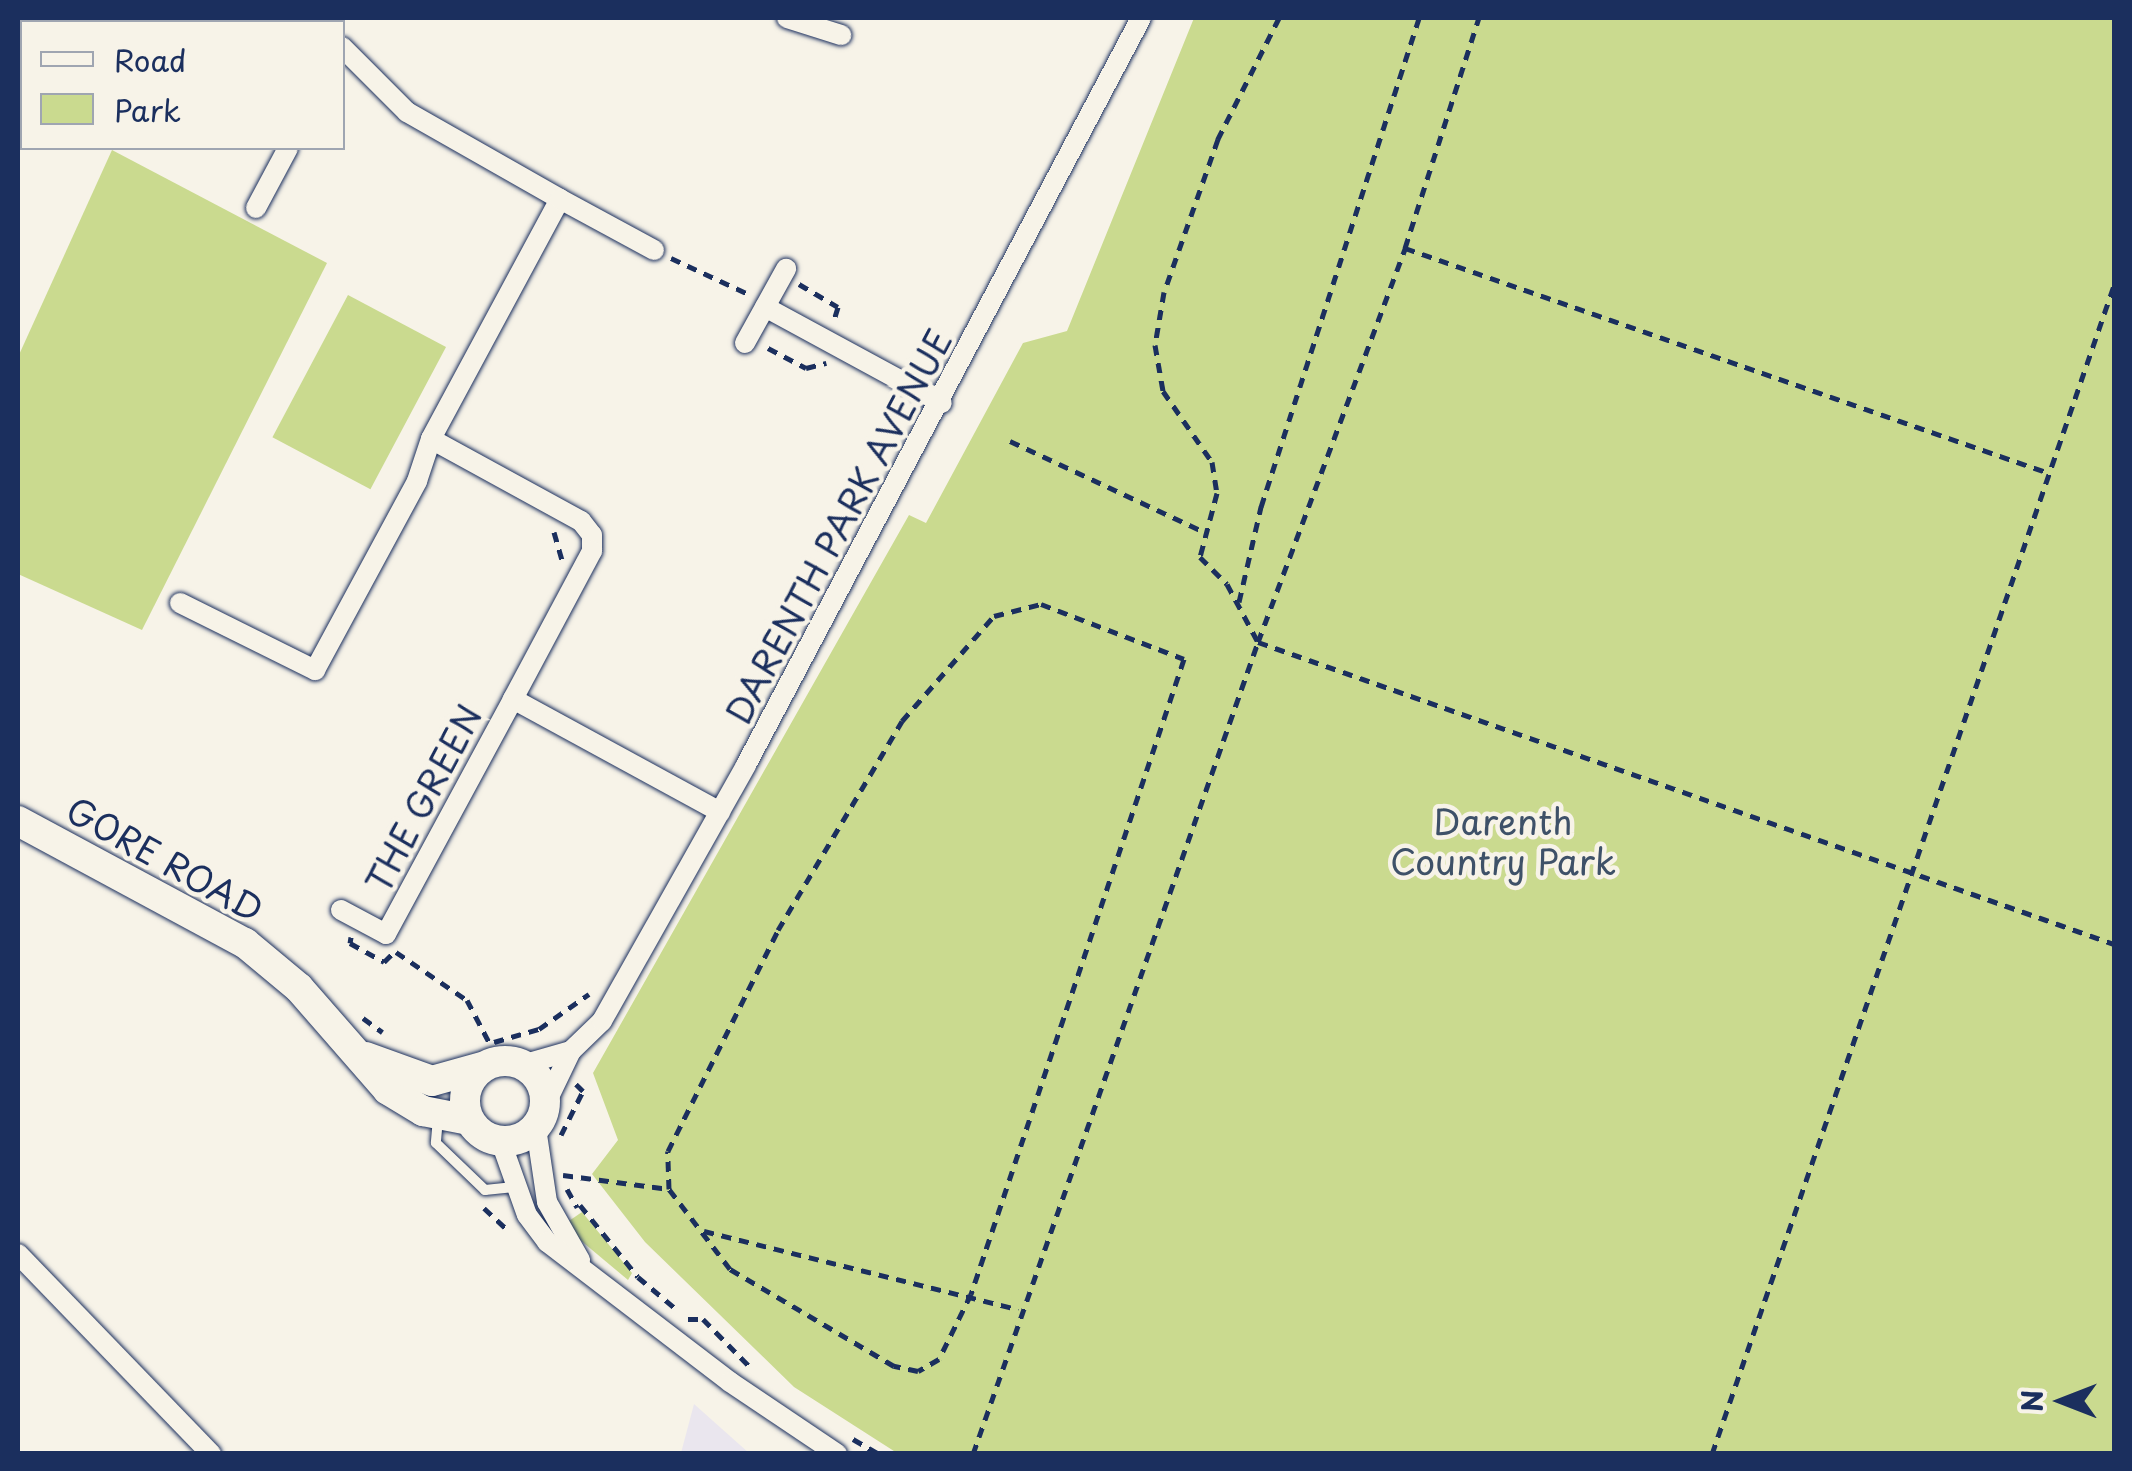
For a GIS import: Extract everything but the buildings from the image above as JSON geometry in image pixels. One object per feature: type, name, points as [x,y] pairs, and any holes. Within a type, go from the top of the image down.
[{"type":"street","points":[[786,18],[841,35]]},
{"type":"street","name":"DARENTH PARK AVENUE","points":[[542,1114],[572,1051],[602,1021],[720,812],[942,403],[1141,18]]},
{"type":"street","points":[[346,60],[414,117],[654,250]]},
{"type":"street","points":[[256,208],[287,150]]},
{"type":"street","points":[[180,603],[315,670],[417,481],[431,439],[560,198]]},
{"type":"street","points":[[745,343],[786,270]]},
{"type":"street","points":[[765,307],[942,403]]},
{"type":"street","name":"THE GREEN","points":[[341,918],[386,934],[472,792],[513,700],[599,533],[431,439]]},
{"type":"street","name":"THE GREEN","points":[[513,700],[720,812]]},
{"type":"street","name":"GORE ROAD","points":[[18,821],[244,943],[299,988],[388,1090],[439,1116],[469,1120]]},
{"type":"street","points":[[542,1114],[518,1141],[501,1142],[469,1120],[466,1090],[487,1054],[524,1064],[572,1051]]},
{"type":"street","name":"GORE ROAD","points":[[358,1052],[432,1081],[487,1054]]},
{"type":"street","points":[[524,1064],[544,1086],[547,1202],[586,1270]]},
{"type":"street","points":[[501,1142],[514,1187],[547,1242],[730,1382],[842,1445]]},
{"type":"street","points":[[18,1254],[211,1454]]},
{"type":"lane","points":[[439,1116],[436,1143],[488,1192],[514,1187]]},
{"type":"path","points":[[1279,18],[1218,139],[1164,292],[1155,345],[1163,391],[1212,462],[1217,493],[1200,558],[1238,605],[1258,642],[2114,944]]},
{"type":"path","points":[[1238,605],[1260,508],[1419,18]]},
{"type":"path","points":[[974,1454],[1019,1309],[1258,642],[1406,248],[1479,18]]},
{"type":"path","points":[[1406,248],[2049,473]]},
{"type":"path","points":[[1712,1454],[2114,285]]},
{"type":"path","points":[[1010,441],[1206,533]]},
{"type":"path","points":[[550,524],[561,575]]},
{"type":"path","points":[[1041,604],[1184,659],[972,1294],[939,1359],[918,1371],[894,1366],[730,1270],[669,1189],[668,1152],[778,930],[902,721],[994,616],[1041,604]]},
{"type":"path","points":[[341,918],[351,933],[350,943],[384,962],[403,933]]},
{"type":"path","points":[[394,950],[467,1000],[487,1054]]},
{"type":"path","points":[[560,1175],[669,1189]]},
{"type":"path","points":[[580,1205],[638,1278],[690,1320],[703,1318],[759,1376]]},
{"type":"path","points":[[701,1231],[972,1294],[1019,1309]]},
{"type":"path","points":[[842,1445],[879,1454]]},
{"type":"shaded area","points":[[694,1404],[749,1453],[681,1453]]},
{"type":"green space","name":"Darenth Country Park","points":[[1194,18],[2114,18],[2114,1453],[897,1453],[794,1387],[645,1242],[592,1174],[618,1140],[593,1073],[909,515],[926,523],[1023,343],[1067,331]]},
{"type":"green space","points":[[112,150],[327,263],[142,630],[18,574],[18,357]]},
{"type":"green space","points":[[348,295],[446,347],[370,489],[272,437]]},
{"type":"green space","points":[[582,1212],[632,1273],[628,1280],[573,1234],[566,1223]]}]
